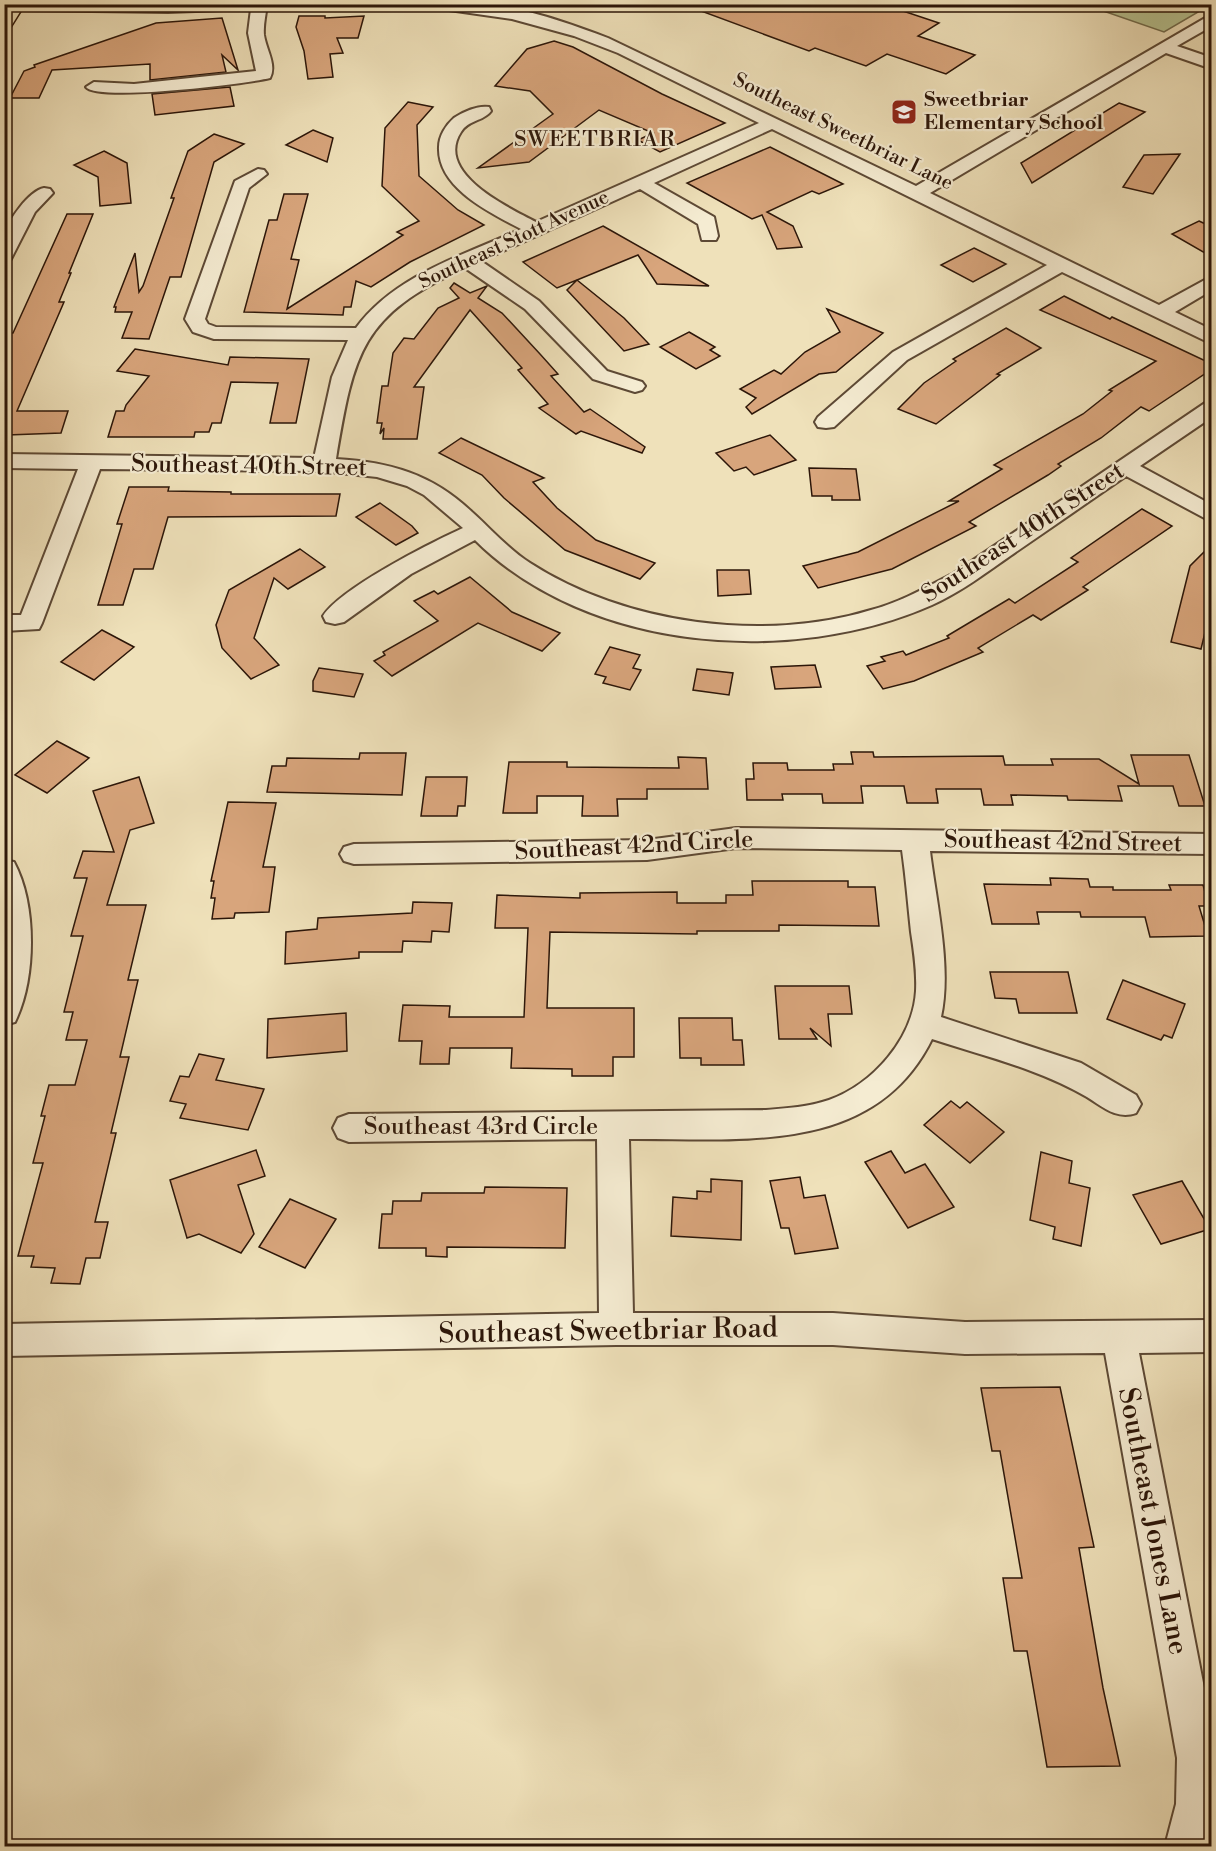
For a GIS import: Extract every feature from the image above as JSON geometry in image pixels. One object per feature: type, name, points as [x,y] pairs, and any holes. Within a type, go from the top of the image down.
[{"type":"main road","points":[[4,24],[16,5]]},
{"type":"street","points":[[16,5],[168,7],[254,4]]},
{"type":"street","points":[[94,87],[134,89],[264,75],[264,64],[256,33],[260,4]]},
{"type":"street","name":"Southeast Sweetbriar Lane","points":[[442,4],[524,17],[596,38],[1212,338]]},
{"type":"street","points":[[916,194],[1212,19]]},
{"type":"street","points":[[1164,47],[1212,64]]},
{"type":"street","points":[[483,111],[459,122],[452,132],[448,150],[453,170],[459,179],[480,198],[533,228]]},
{"type":"street","name":"Southeast Stott Avenue","points":[[324,465],[342,375],[359,334],[390,302],[428,278],[533,228],[772,123]]},
{"type":"street","points":[[258,174],[241,185],[195,319],[200,328],[214,333],[359,334]]},
{"type":"street","points":[[640,182],[707,221],[709,236]]},
{"type":"street","points":[[4,255],[27,210],[44,193]]},
{"type":"street","points":[[466,260],[532,305],[600,375],[635,386]]},
{"type":"street","points":[[826,422],[908,351],[1062,264]]},
{"type":"street","points":[[1161,312],[1212,282]]},
{"type":"street","name":"Southeast 40th Street","points":[[4,461],[324,465],[399,474],[419,483],[453,504],[476,531],[508,559],[548,585],[614,612],[699,630],[763,633],[814,629],[873,618],[921,601],[962,578],[1212,408]]},
{"type":"street","points":[[4,623],[30,623],[91,463]]},
{"type":"street","points":[[1125,467],[1212,514]]},
{"type":"street","points":[[335,616],[368,589],[415,560],[476,531]]},
{"type":"street","name":"Southeast 42nd Circle","points":[[354,854],[647,850],[736,838],[915,841]]},
{"type":"street","points":[[915,841],[930,971],[930,998],[926,1024],[1070,1072],[1125,1104]]},
{"type":"street","name":"Southeast 42nd Street","points":[[915,841],[1212,844]]},
{"type":"street","points":[[4,870],[9,879],[17,934],[13,975],[4,1013]]},
{"type":"street","name":"Southeast 43rd Circle","points":[[348,1128],[766,1124],[803,1119],[835,1111],[863,1096],[884,1080],[906,1058],[926,1024]]},
{"type":"street","points":[[613,1127],[616,1329]]},
{"type":"street","name":"Southeast Sweetbriar Road","points":[[4,1340],[616,1329],[833,1329],[965,1338],[1212,1336]]},
{"type":"street","name":"Southeast Jones Lane","points":[[1119,1337],[1197,1758],[1196,1804],[1186,1846]]},
{"type":"green space","points":[[1210,4],[1164,32],[1086,5]]},
{"type":"building","points":[[693,4],[882,4],[939,23],[918,36],[975,55],[946,74],[887,54],[866,66],[815,48],[809,51],[693,8]]},
{"type":"building","points":[[299,16],[325,16],[325,18],[364,16],[358,38],[337,38],[343,53],[330,54],[333,77],[308,79],[304,51],[296,27]]},
{"type":"building","points":[[222,18],[238,70],[222,55],[226,72],[150,80],[150,64],[52,70],[39,98],[10,98],[24,71],[35,67],[34,65],[156,23]]},
{"type":"building","points":[[554,41],[573,47],[662,94],[725,123],[660,152],[638,140],[653,133],[599,110],[529,162],[478,168],[553,114],[530,91],[495,86],[527,49]]},
{"type":"building","points":[[230,87],[234,106],[155,115],[152,94]]},
{"type":"building","points":[[408,102],[433,107],[417,125],[419,176],[458,210],[484,225],[410,262],[371,287],[356,281],[351,307],[344,307],[343,315],[244,312],[269,220],[277,220],[284,194],[308,194],[291,259],[299,260],[287,309],[403,235],[397,232],[419,221],[382,186],[385,128]]},
{"type":"building","points":[[1119,103],[1145,112],[1032,183],[1021,163]]},
{"type":"building","points":[[313,130],[333,138],[327,162],[286,145]]},
{"type":"building","points":[[214,134],[244,144],[214,162],[181,277],[170,277],[149,339],[122,338],[132,312],[115,312],[116,307],[114,307],[135,253],[139,292],[174,198],[171,198],[188,151]]},
{"type":"building","points":[[770,147],[843,184],[819,194],[812,191],[767,212],[793,226],[802,247],[777,249],[762,215],[752,219],[687,183]]},
{"type":"building","points":[[104,151],[127,163],[131,203],[100,206],[98,177],[74,165]]},
{"type":"building","points":[[1180,154],[1153,194],[1123,187],[1144,155]]},
{"type":"building","points":[[67,214],[93,214],[59,302],[64,302],[17,411],[68,411],[61,433],[7,435],[4,440],[4,342],[8,333],[13,333]]},
{"type":"building","points":[[1199,221],[1212,227],[1212,257],[1172,234]]},
{"type":"building","points":[[603,226],[709,286],[657,284],[638,255],[557,288],[523,262]]},
{"type":"building","points":[[974,248],[1006,264],[973,282],[941,265]]},
{"type":"building","points":[[577,280],[624,318],[649,344],[624,351],[567,290]]},
{"type":"building","points":[[454,283],[470,293],[487,286],[478,298],[502,313],[558,374],[551,376],[584,412],[590,409],[645,447],[642,453],[581,431],[576,434],[539,408],[548,404],[518,370],[522,368],[470,310],[414,387],[424,387],[417,439],[383,439],[384,428],[380,434],[382,423],[377,423],[382,386],[388,386],[393,353],[404,338],[414,339],[438,308],[459,298],[450,288]]},
{"type":"building","points":[[1064,296],[1212,364],[1212,369],[1149,411],[1141,407],[1101,438],[1058,464],[1061,466],[1048,475],[969,522],[976,526],[892,569],[818,588],[803,566],[858,552],[959,501],[949,501],[1002,469],[994,465],[1083,414],[1112,391],[1109,390],[1156,361],[1040,310]]},
{"type":"building","points":[[827,309],[883,333],[836,372],[819,374],[752,414],[746,407],[756,398],[740,389],[774,370],[781,374],[805,352],[840,332]]},
{"type":"building","points":[[1006,328],[1041,348],[997,374],[1000,375],[936,424],[898,409],[924,383],[956,361],[953,359]]},
{"type":"building","points":[[689,332],[715,347],[710,350],[720,356],[696,369],[660,347]]},
{"type":"building","points":[[135,349],[228,365],[230,357],[309,359],[296,423],[270,423],[278,383],[231,382],[221,423],[212,423],[209,432],[195,432],[194,437],[108,437],[116,411],[124,411],[126,405],[149,376],[117,371]]},
{"type":"building","points":[[770,435],[796,460],[754,475],[746,467],[734,471],[716,453]]},
{"type":"building","points":[[461,438],[544,478],[533,482],[557,508],[596,540],[655,563],[640,579],[565,550],[504,498],[482,475],[439,453]]},
{"type":"building","points":[[809,468],[856,469],[860,500],[832,500],[832,496],[812,496]]},
{"type":"building","points":[[129,487],[169,487],[168,491],[231,492],[231,494],[340,494],[336,516],[168,517],[153,569],[134,569],[123,605],[98,605],[122,524],[117,524]]},
{"type":"building","points":[[380,503],[418,533],[396,545],[356,517]]},
{"type":"building","points":[[1142,509],[1172,526],[1083,587],[1088,590],[1041,620],[1033,615],[978,648],[983,652],[914,681],[883,689],[867,666],[885,661],[881,657],[903,651],[906,655],[949,638],[947,636],[1009,599],[1015,603],[1078,562],[1071,558]]},
{"type":"building","points":[[1212,544],[1212,629],[1206,628],[1201,649],[1171,642],[1190,566]]},
{"type":"building","points":[[300,549],[325,567],[288,589],[274,578],[254,638],[279,665],[251,679],[222,648],[216,625],[229,590]]},
{"type":"building","points":[[717,570],[749,570],[751,594],[718,596]]},
{"type":"building","points":[[470,577],[512,612],[560,633],[542,651],[478,623],[392,676],[374,661],[385,655],[383,652],[438,621],[414,601],[434,591],[438,594]]},
{"type":"building","points":[[102,630],[134,647],[94,680],[61,662]]},
{"type":"building","points":[[610,647],[640,655],[633,668],[641,670],[630,690],[603,683],[606,677],[595,674]]},
{"type":"building","points":[[815,665],[821,687],[775,689],[771,667]]},
{"type":"building","points":[[319,668],[363,674],[354,697],[313,691],[313,681]]},
{"type":"building","points":[[697,669],[733,673],[729,695],[693,690]]},
{"type":"building","points":[[57,741],[89,758],[47,793],[15,775]]},
{"type":"building","points":[[851,752],[873,752],[874,757],[1003,756],[1005,765],[1053,765],[1051,759],[1099,759],[1139,784],[1131,755],[1189,755],[1205,806],[1179,806],[1173,786],[1118,786],[1122,801],[1068,800],[1067,796],[1011,795],[1013,805],[984,805],[981,789],[936,789],[938,803],[907,803],[904,786],[861,786],[863,803],[823,803],[822,794],[782,794],[783,800],[747,800],[746,779],[754,779],[753,763],[787,763],[788,770],[834,770],[833,764],[853,764]]},
{"type":"building","points":[[360,753],[406,753],[402,795],[267,792],[272,766],[286,766],[287,758],[359,759]]},
{"type":"building","points":[[678,757],[706,758],[708,789],[647,789],[647,799],[617,799],[618,816],[582,816],[583,796],[537,796],[537,813],[503,813],[509,762],[567,762],[567,767],[679,768]]},
{"type":"building","points":[[139,777],[154,823],[130,830],[107,905],[146,905],[128,980],[138,980],[120,1057],[129,1057],[111,1133],[116,1133],[95,1222],[108,1222],[100,1258],[86,1258],[80,1284],[51,1283],[55,1268],[31,1267],[34,1256],[18,1256],[43,1163],[33,1163],[45,1116],[41,1116],[49,1085],[75,1085],[87,1040],[66,1040],[73,1012],[64,1012],[83,936],[71,936],[87,878],[74,878],[83,851],[114,852],[93,791]]},
{"type":"building","points":[[426,777],[467,777],[465,806],[458,806],[457,816],[421,816]]},
{"type":"building","points":[[228,802],[276,803],[263,867],[275,867],[269,912],[235,913],[234,918],[212,919],[215,898],[211,898],[214,881],[211,881]]},
{"type":"building","points":[[1050,878],[1088,879],[1090,887],[1113,887],[1113,890],[1171,890],[1169,885],[1203,885],[1209,906],[1199,906],[1208,936],[1150,937],[1145,917],[1081,917],[1080,912],[1037,912],[1039,924],[992,924],[984,884],[1051,885]]},
{"type":"building","points":[[752,881],[848,881],[848,887],[875,887],[879,926],[779,925],[779,931],[697,931],[697,934],[550,932],[547,1008],[634,1008],[634,1057],[613,1057],[613,1076],[572,1076],[572,1069],[511,1068],[512,1048],[450,1048],[449,1064],[420,1064],[422,1041],[399,1041],[403,1005],[450,1006],[449,1017],[524,1017],[528,928],[495,928],[497,895],[580,898],[580,893],[677,892],[677,903],[726,903],[726,895],[753,895]]},
{"type":"building","points":[[413,902],[452,903],[449,932],[432,931],[431,942],[403,941],[402,952],[359,952],[359,958],[285,964],[286,932],[317,929],[318,918],[412,913]]},
{"type":"building","points":[[990,972],[1068,972],[1077,1013],[1019,1013],[1016,999],[995,998]]},
{"type":"building","points":[[1123,980],[1185,1004],[1172,1038],[1164,1035],[1161,1040],[1107,1019]]},
{"type":"building","points":[[775,986],[849,986],[852,1014],[828,1014],[831,1046],[810,1028],[817,1039],[779,1039]]},
{"type":"building","points":[[346,1013],[347,1051],[267,1058],[268,1019]]},
{"type":"building","points":[[679,1018],[732,1018],[733,1040],[742,1040],[744,1065],[701,1065],[701,1058],[680,1058]]},
{"type":"building","points":[[199,1054],[224,1059],[216,1080],[264,1089],[248,1130],[180,1118],[186,1104],[170,1101],[180,1076],[189,1077]]},
{"type":"building","points":[[951,1101],[960,1108],[967,1102],[1004,1132],[970,1163],[924,1125]]},
{"type":"building","points":[[256,1150],[265,1176],[238,1185],[254,1234],[241,1253],[199,1234],[187,1238],[170,1180]]},
{"type":"building","points":[[891,1151],[905,1173],[925,1164],[954,1207],[908,1228],[865,1162]]},
{"type":"building","points":[[1041,1152],[1072,1161],[1069,1183],[1090,1188],[1081,1246],[1053,1239],[1055,1227],[1030,1220]]},
{"type":"building","points":[[800,1177],[804,1198],[825,1195],[838,1248],[795,1254],[789,1228],[781,1228],[770,1181]]},
{"type":"building","points":[[711,1179],[742,1181],[741,1240],[671,1236],[673,1197],[697,1199],[697,1191],[711,1192]]},
{"type":"building","points":[[1182,1181],[1210,1229],[1161,1244],[1133,1195]]},
{"type":"building","points":[[485,1187],[567,1188],[565,1248],[447,1247],[447,1257],[426,1256],[426,1248],[379,1248],[382,1214],[392,1214],[393,1201],[421,1201],[422,1193],[484,1193]]},
{"type":"building","points":[[290,1199],[336,1219],[305,1268],[259,1247]]},
{"type":"building","points":[[1060,1387],[1094,1547],[1079,1548],[1103,1688],[1120,1766],[1047,1767],[1027,1651],[1014,1651],[1003,1578],[1022,1578],[1000,1451],[992,1451],[981,1388]]},
{"type":"place","name":"Sweetbriar Elementary School","points":[[904,112]]},
{"type":"district","name":"SWEETBRIAR","points":[[595,139]]}]
